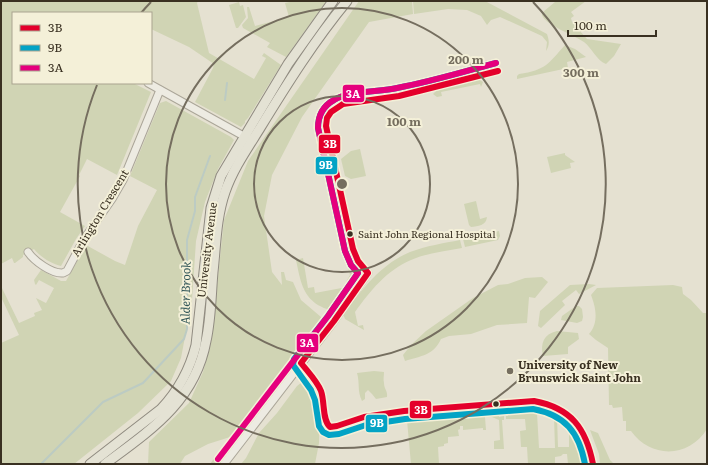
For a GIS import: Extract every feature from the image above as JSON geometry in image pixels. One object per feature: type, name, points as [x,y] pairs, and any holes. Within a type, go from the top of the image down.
[{"type":"main road","name":"University Avenue","points":[[90,464],[161,409],[174,392],[187,370],[193,358],[198,335],[211,208],[221,176],[288,64],[333,1]]},
{"type":"main road","name":"University Avenue","points":[[106,464],[153,427],[173,409],[188,387],[200,364],[207,341],[219,214],[230,179],[296,69],[326,26],[346,1]]},
{"type":"street","points":[[150,84],[252,141]]},
{"type":"street","name":"Arlington Crescent","points":[[28,252],[34,261],[57,273],[67,271],[84,239],[112,199],[121,183],[160,90]]},
{"type":"street","points":[[224,464],[334,321],[368,273]]},
{"type":"green space","points":[[1,1],[198,1],[197,3],[209,53],[254,79],[266,58],[262,56],[264,53],[281,65],[241,127],[195,102],[214,64],[189,47],[152,29],[152,12],[12,12],[12,84],[135,84],[151,92],[117,175],[87,159],[79,175],[80,176],[60,212],[85,226],[61,266],[46,260],[34,249],[23,255],[23,257],[15,263],[12,258],[1,264]]},
{"type":"green space","points":[[294,1],[325,1],[325,3],[286,57],[267,47],[270,43],[243,28],[242,25],[248,18],[247,7],[249,7],[255,26],[289,17],[285,3]]},
{"type":"green space","points":[[359,1],[412,1],[413,14],[369,22],[302,117],[272,175],[264,216],[272,272],[282,285],[281,272],[284,272],[286,280],[293,282],[301,300],[321,317],[321,327],[315,337],[215,464],[210,464],[230,437],[208,444],[185,456],[180,464],[148,464],[149,442],[189,403],[203,372],[211,343],[224,220],[248,161]]},
{"type":"green space","points":[[413,1],[485,1],[547,34],[549,45],[546,51],[547,42],[542,36],[500,17],[491,20],[487,25],[481,16],[467,10],[448,9],[414,14]]},
{"type":"green space","points":[[586,1],[571,12],[574,16],[571,18],[572,22],[587,39],[621,44],[614,56],[606,64],[599,60],[584,42],[544,19],[542,15],[543,12],[555,2]]},
{"type":"green space","points":[[239,2],[240,6],[243,5],[246,17],[238,28],[236,28],[229,5]]},
{"type":"green space","points":[[565,45],[575,49],[586,57],[567,62],[568,68],[517,79],[519,74],[541,68],[546,65]]},
{"type":"green space","points":[[478,79],[483,82],[481,87],[480,84],[441,92],[442,96],[437,97],[433,94],[436,91]]},
{"type":"green space","points":[[166,101],[234,140],[218,169],[205,202],[196,241],[192,300],[181,358],[171,381],[138,413],[74,464],[1,464],[1,343],[19,335],[1,297],[1,286],[19,323],[35,316],[34,313],[42,310],[36,298],[46,303],[54,288],[39,280],[36,285],[35,284],[34,280],[41,270],[61,281],[66,281],[86,245],[125,265],[138,226],[157,190],[130,176],[160,103]]},
{"type":"green space","points":[[360,149],[366,176],[351,179],[345,176],[341,159],[351,151]]},
{"type":"green space","points":[[565,153],[565,155],[575,162],[570,163],[571,168],[551,173],[547,157]]},
{"type":"green space","points":[[476,201],[480,219],[487,217],[483,224],[471,227],[469,225],[464,204]]},
{"type":"green space","points":[[499,231],[500,236],[498,240],[465,247],[463,239]]},
{"type":"green space","points":[[460,240],[462,248],[430,254],[411,260],[394,269],[387,275],[367,296],[355,312],[358,326],[363,325],[364,330],[345,319],[343,314],[345,311],[374,277],[390,263],[416,250]]},
{"type":"green space","points":[[343,249],[348,249],[358,273],[357,277],[349,291],[336,306],[331,309],[326,309],[315,303],[306,293],[296,260],[303,258],[308,288],[314,287],[315,293],[347,287],[346,282],[350,275]]},
{"type":"green space","points":[[542,277],[548,282],[535,298],[529,297],[527,323],[497,325],[471,334],[449,336],[441,339],[431,352],[405,361],[403,355],[426,331],[473,298],[498,285],[508,284],[525,278]]},
{"type":"green space","points":[[570,285],[596,285],[579,294],[576,290],[562,301],[565,305],[541,328],[538,326],[540,311]]},
{"type":"green space","points":[[673,285],[682,287],[683,294],[703,313],[707,313],[707,429],[699,439],[690,445],[680,450],[670,451],[649,447],[639,440],[631,431],[626,431],[626,421],[623,421],[622,407],[613,408],[612,405],[609,405],[608,348],[589,334],[594,325],[596,315],[591,295],[597,288]]},
{"type":"green space","points":[[576,306],[579,306],[582,309],[582,321],[577,323],[561,320],[562,316]]},
{"type":"green space","points":[[557,331],[578,333],[579,339],[568,347],[568,354],[543,356],[542,347],[544,340],[549,334]]},
{"type":"green space","points":[[374,371],[384,372],[387,397],[376,399],[368,390],[365,393],[365,399],[362,401],[357,373]]},
{"type":"green space","points":[[302,382],[317,391],[320,399],[319,443],[315,464],[241,464],[246,458],[259,433],[277,413],[297,386]]},
{"type":"green space","points":[[528,401],[542,402],[554,406],[573,419],[581,429],[591,451],[593,464],[568,464],[567,454],[563,454],[555,457],[555,464],[528,464],[527,447],[521,447],[520,431],[526,430],[525,419],[506,419],[506,416],[508,416],[507,408],[498,409],[499,417],[504,416],[504,420],[502,420],[504,449],[494,449],[494,441],[500,440],[499,420],[492,417],[485,417],[486,430],[483,430],[483,428],[463,430],[463,426],[460,426],[460,429],[458,430],[459,436],[448,437],[448,443],[444,444],[444,446],[438,447],[439,464],[411,464],[407,420],[404,411]],"holes":[[[545,412],[546,417],[554,417],[555,448],[539,448],[537,413]],[[557,417],[565,418],[569,423],[569,447],[558,447]]]},
{"type":"green space","points":[[590,430],[598,433],[610,460],[614,464],[600,464],[599,454]]},
{"type":"waterway","name":"Alder Brook","points":[[225,100],[227,83]]},
{"type":"waterway","name":"Alder Brook","points":[[41,464],[103,402],[143,383],[184,339],[187,329],[187,240],[195,211],[195,197],[210,156]]},
{"type":"transit line","name":"9B","points":[[496,63],[409,86],[347,95],[330,102],[324,108],[320,115],[318,128],[345,251],[351,265],[358,273],[328,316],[294,359],[293,365],[311,390],[315,400],[319,426],[323,432],[329,435],[339,434],[366,425],[405,419],[533,409],[554,416],[569,427],[579,443],[585,464]]},
{"type":"transit line","name":"3A","points":[[218,459],[328,316],[358,273],[351,265],[345,251],[318,128],[320,115],[324,108],[330,102],[347,95],[409,86],[496,63]]},
{"type":"transit line","name":"3B","points":[[498,71],[399,96],[343,104],[331,112],[327,118],[326,126],[353,249],[358,261],[368,273],[334,321],[301,363],[315,380],[321,391],[326,420],[330,427],[364,417],[404,411],[534,401],[547,404],[558,409],[575,422],[586,440],[593,464]]},
{"type":"place","name":"Saint John Regional Hospital","points":[[350,234]]},
{"type":"place","name":"University of New Brunswick Saint John","points":[[510,371]]}]
